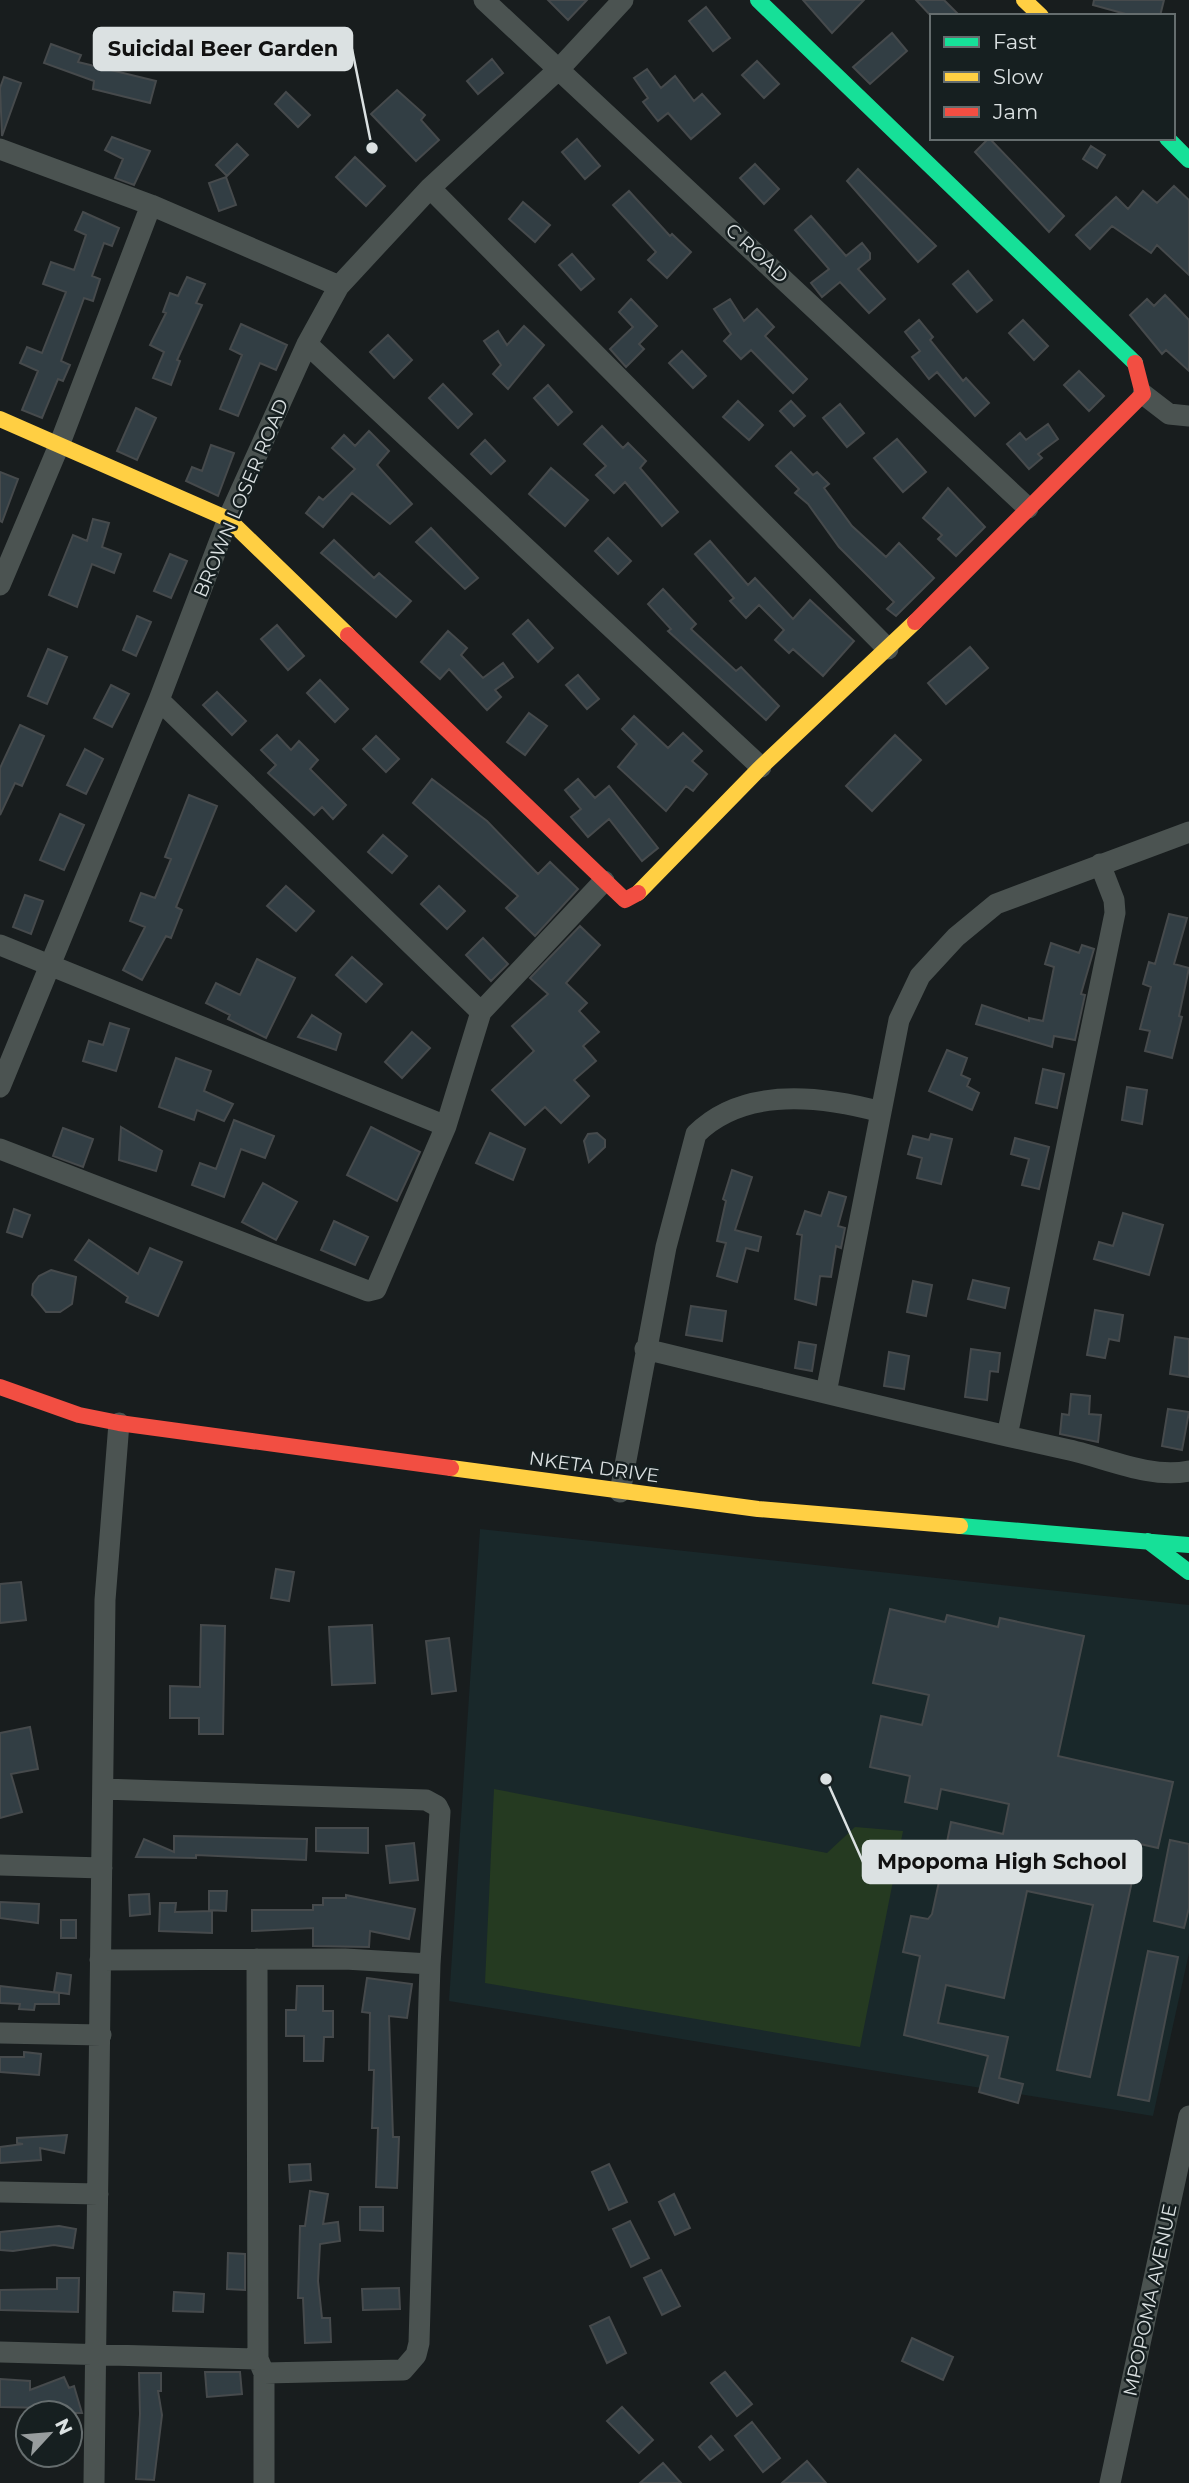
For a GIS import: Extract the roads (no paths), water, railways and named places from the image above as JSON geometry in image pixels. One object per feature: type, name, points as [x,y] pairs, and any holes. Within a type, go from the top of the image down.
[{"type":"street","name":"C ROAD","points":[[484,0],[1028,508]]},
{"type":"street","name":"BROWN LOSER ROAD","points":[[0,1087],[159,700],[228,519],[307,344],[339,286],[430,188],[559,68],[623,0]]},
{"type":"street","points":[[758,0],[1135,362],[1143,394],[1169,414],[1189,416]]},
{"type":"street","points":[[1169,140],[1189,160]]},
{"type":"street","points":[[0,149],[151,205],[339,286]]},
{"type":"street","points":[[430,188],[888,649]]},
{"type":"street","points":[[0,585],[60,443],[151,205]]},
{"type":"street","points":[[307,344],[761,766]]},
{"type":"street","points":[[0,419],[60,443],[228,519],[625,900],[639,893],[761,766],[888,649],[1143,394]]},
{"type":"street","points":[[159,700],[481,1012]]},
{"type":"street","points":[[826,1393],[899,1020],[920,976],[956,937],[996,904],[1189,832]]},
{"type":"street","points":[[1007,1436],[1115,913],[1114,900],[1100,864]]},
{"type":"street","points":[[0,1149],[368,1291],[380,1285],[446,1126],[481,1012],[604,881]]},
{"type":"street","points":[[0,945],[48,967],[446,1126]]},
{"type":"street","points":[[620,1492],[666,1247],[696,1134],[716,1119],[776,1099],[841,1101],[881,1112]]},
{"type":"street","points":[[645,1349],[1151,1472],[1170,1475],[1189,1471]]},
{"type":"street","name":"NKETA DRIVE","points":[[0,1387],[79,1415],[119,1423],[620,1492],[945,1527],[1189,1545]]},
{"type":"street","points":[[94,2483],[105,1600],[119,1423]]},
{"type":"street","points":[[1147,1541],[1189,1532]]},
{"type":"street","points":[[1147,1541],[1189,1572]]},
{"type":"street","points":[[0,2352],[96,2354],[261,2366],[403,2370],[416,2355],[430,1964],[440,1812],[432,1802],[103,1789]]},
{"type":"street","points":[[0,1866],[102,1868]]},
{"type":"street","points":[[100,1960],[257,1958],[430,1964]]},
{"type":"street","points":[[257,1958],[264,2483]]},
{"type":"street","points":[[0,2033],[101,2035]]},
{"type":"street","name":"MPOPOMA AVENUE","points":[[1110,2483],[1189,2116]]},
{"type":"street","points":[[0,2192],[98,2193]]},
{"type":"place","name":"Suicidal Beer Garden","points":[[372,148]]},
{"type":"place","name":"Mpopoma High School","points":[[826,1779]]}]
